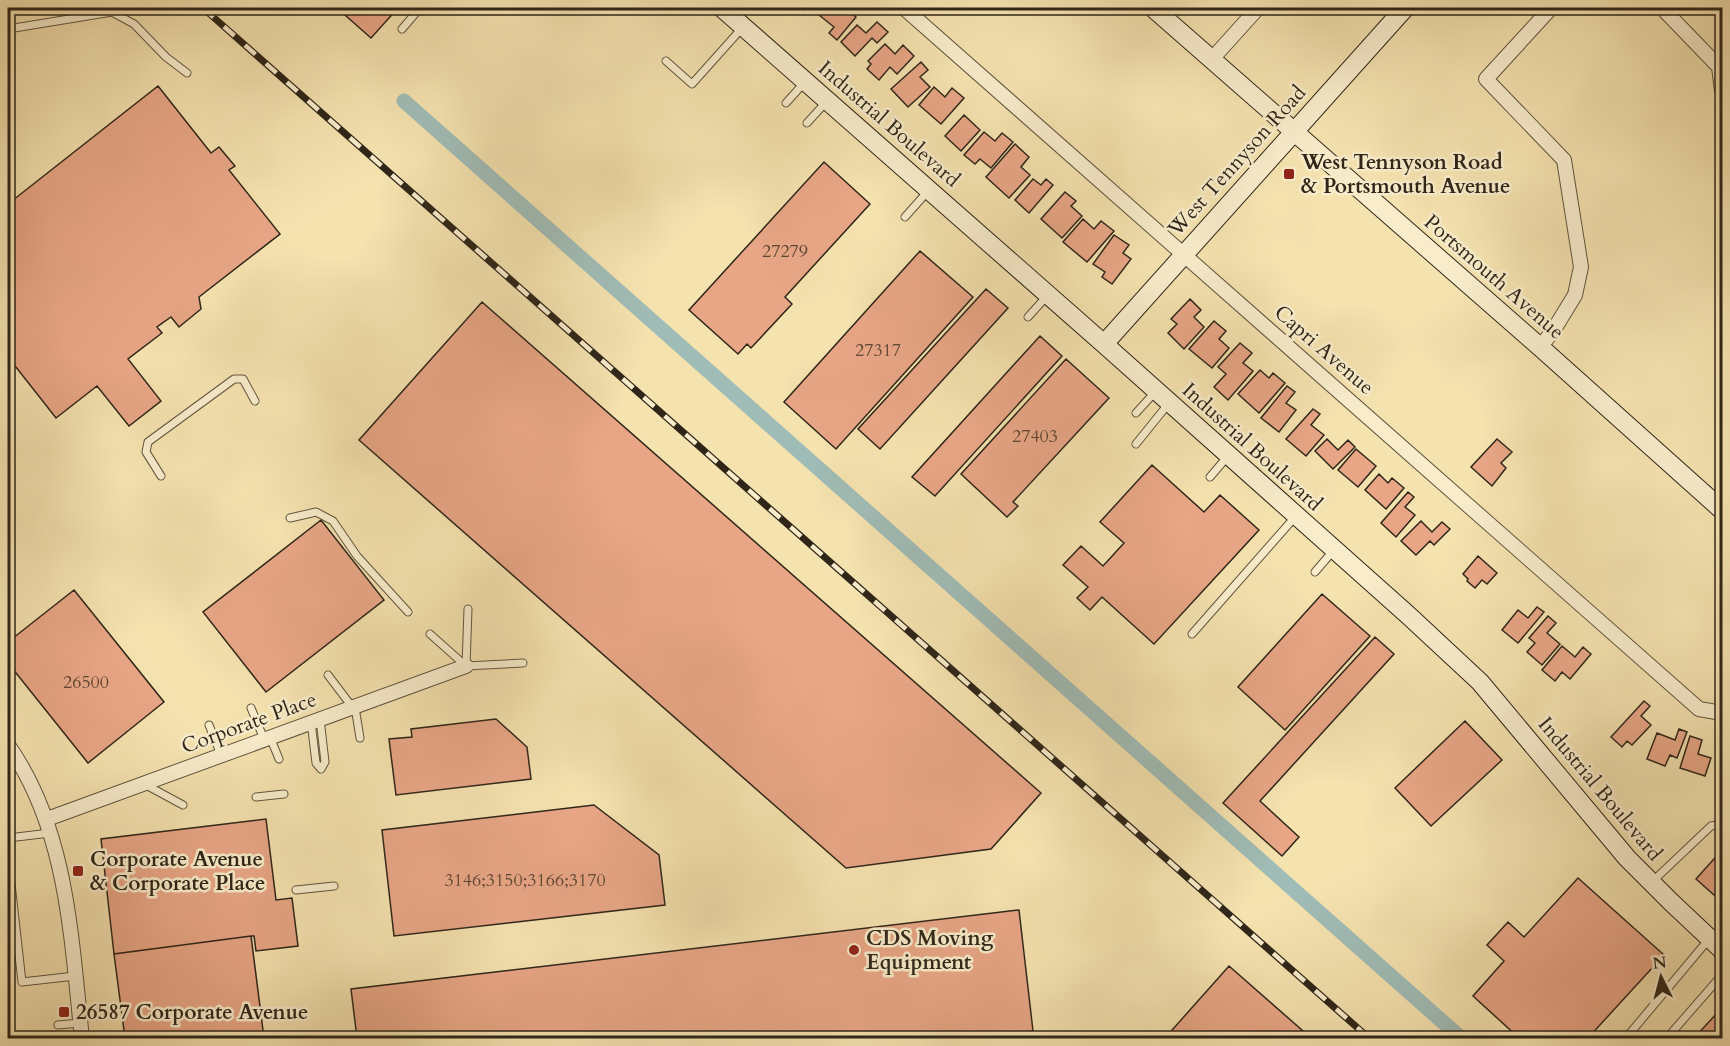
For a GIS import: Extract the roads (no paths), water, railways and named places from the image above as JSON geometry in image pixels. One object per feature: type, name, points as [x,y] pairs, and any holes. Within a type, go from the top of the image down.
[{"type":"main road","name":"Industrial Boulevard","points":[[722,8],[1104,344],[1480,682],[1627,858],[1716,944]]},
{"type":"main road","name":"Portsmouth Avenue","points":[[1153,8],[1540,347],[1722,510]]},
{"type":"main road","name":"West Tennyson Road","points":[[1104,344],[1405,8]]},
{"type":"street","name":"Capri Avenue","points":[[904,8],[1699,709],[1722,713]]},
{"type":"street","points":[[1212,59],[1258,8]]},
{"type":"street","points":[[1540,347],[1553,332],[1575,295],[1581,267],[1564,160],[1486,79],[1551,8]]},
{"type":"street","points":[[1662,8],[1719,67],[1722,91]]},
{"type":"street","name":"Corporate Place","points":[[49,826],[144,784],[465,666]]},
{"type":"street","points":[[8,745],[18,760],[49,826],[66,895],[82,1038]]},
{"type":"lane","points":[[402,29],[420,8]]},
{"type":"lane","points":[[8,29],[112,12],[134,24],[166,57],[187,73]]},
{"type":"lane","points":[[666,61],[692,84],[743,27]]},
{"type":"lane","points":[[786,103],[806,81]]},
{"type":"lane","points":[[807,123],[828,100]]},
{"type":"lane","points":[[905,217],[929,190]]},
{"type":"lane","points":[[1028,317],[1048,295]]},
{"type":"lane","points":[[161,476],[146,452],[148,442],[234,378],[243,379],[255,400]]},
{"type":"lane","points":[[1136,413],[1163,397]]},
{"type":"lane","points":[[1136,444],[1163,397]]},
{"type":"lane","points":[[1210,477],[1228,456]]},
{"type":"lane","points":[[290,518],[316,512],[333,521],[357,556],[408,612]]},
{"type":"lane","points":[[1192,634],[1296,516]]},
{"type":"lane","points":[[1315,572],[1335,550]]},
{"type":"lane","points":[[465,666],[468,609]]},
{"type":"lane","points":[[430,634],[465,666],[523,663]]},
{"type":"lane","points":[[328,675],[354,707],[360,738]]},
{"type":"lane","points":[[251,708],[279,759]]},
{"type":"lane","points":[[315,721],[325,762],[321,769],[316,760],[315,721]]},
{"type":"lane","points":[[209,725],[221,755]]},
{"type":"lane","points":[[144,784],[183,805]]},
{"type":"lane","points":[[256,797],[284,794]]},
{"type":"lane","points":[[1651,883],[1711,826],[1722,824]]},
{"type":"lane","points":[[8,838],[49,826]]},
{"type":"lane","points":[[8,857],[22,982],[75,976]]},
{"type":"lane","points":[[296,891],[334,886]]},
{"type":"lane","points":[[1626,1038],[1716,944]]},
{"type":"lane","points":[[1667,1038],[1722,975]]},
{"type":"lane","points":[[58,1025],[80,1023]]},
{"type":"waterway","points":[[404,101],[1461,1038]]},
{"type":"railway","points":[[203,8],[1369,1038]]},
{"type":"place","name":"West Tennyson Road & Portsmouth Avenue","points":[[1289,174]]},
{"type":"place","name":"Corporate Avenue & Corporate Place","points":[[78,871]]},
{"type":"place","name":"CDS Moving Equipment","points":[[854,950]]},
{"type":"place","name":"26587 Corporate Avenue","points":[[64,1012]]}]
